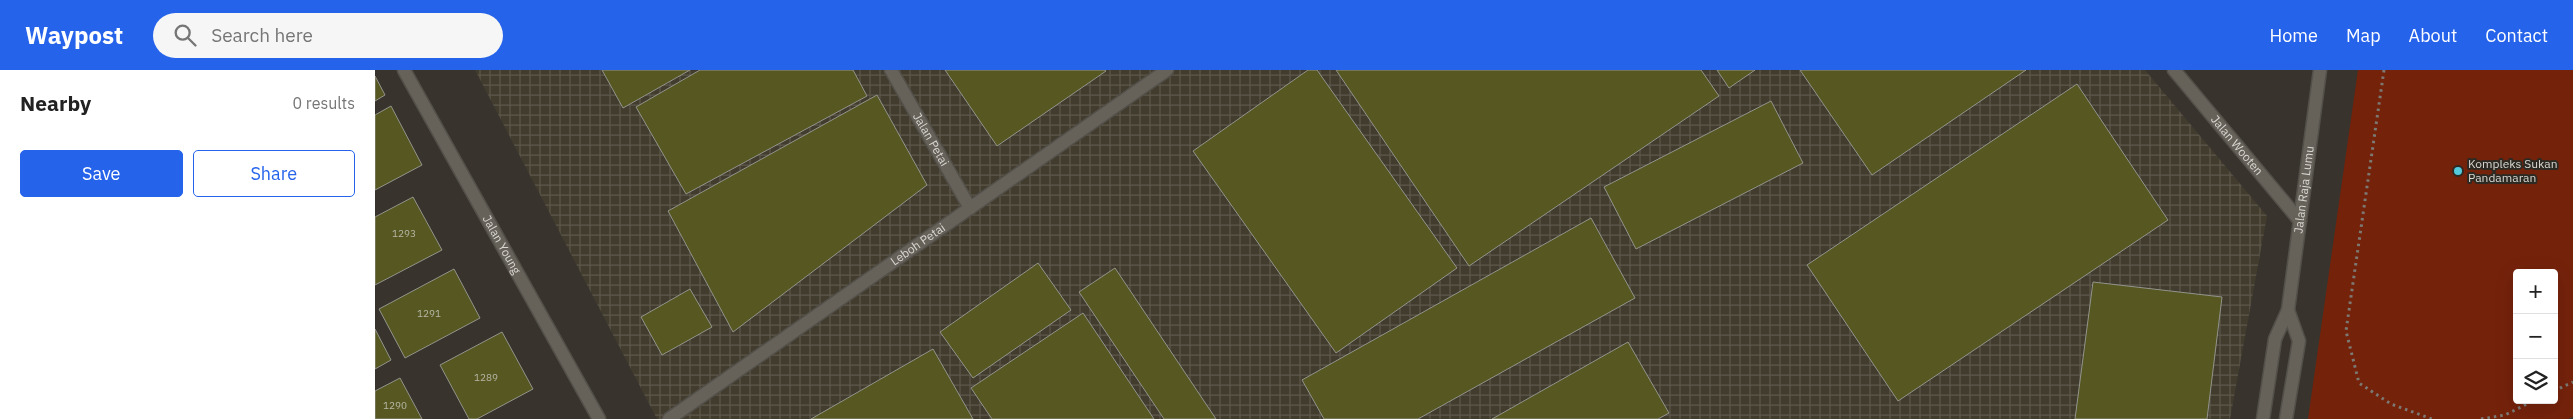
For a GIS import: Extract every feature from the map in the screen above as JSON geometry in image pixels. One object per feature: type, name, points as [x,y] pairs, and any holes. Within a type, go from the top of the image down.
[{"type":"street","name":"Jalan Young","points":[[404,70],[599,419]]},
{"type":"street","name":"Jalan Petai","points":[[891,70],[969,208]]},
{"type":"street","name":"Leboh Petai","points":[[669,419],[1167,70]]},
{"type":"street","name":"Jalan Wooten","points":[[2174,70],[2300,221]]},
{"type":"street","name":"Jalan Raja Lumu","points":[[2263,419],[2275,339],[2288,310],[2320,70]]},
{"type":"street","name":"Jalan Raja Lumu","points":[[2286,419],[2299,341],[2288,310]]},
{"type":"path","points":[[2384,70],[2346,330],[2359,383],[2391,404],[2432,419]]},
{"type":"path","points":[[2558,389],[2573,382]]},
{"type":"path","points":[[2481,419],[2505,415],[2527,404]]},
{"type":"shaded area","points":[[475,70],[2145,70],[2267,216],[2230,419],[657,419]]},
{"type":"shaded area","name":"Kompleks Sukan Pandamaran","points":[[2358,70],[2573,70],[2573,417],[2568,419],[2308,419]]},
{"type":"building","points":[[602,70],[690,70],[623,108]]},
{"type":"building","points":[[700,70],[853,70],[867,96],[686,194],[636,107]]},
{"type":"building","points":[[945,70],[1105,70],[1106,71],[997,146]]},
{"type":"building","points":[[1308,70],[1317,70],[1457,268],[1336,353],[1193,151]]},
{"type":"building","points":[[1336,70],[1701,70],[1719,96],[1469,266]]},
{"type":"building","points":[[1717,70],[1755,70],[1729,88]]},
{"type":"building","points":[[1800,70],[2026,70],[1872,175]]},
{"type":"building","points":[[375,76],[385,95],[375,101]]},
{"type":"building","points":[[2077,84],[2168,220],[1898,401],[1807,265]]},
{"type":"building","points":[[877,95],[927,185],[733,332],[668,211]]},
{"type":"building","points":[[1771,101],[1803,163],[1636,249],[1604,187]]},
{"type":"building","points":[[391,106],[422,165],[375,190],[375,115]]},
{"type":"building","points":[[413,197],[442,250],[375,285],[375,217]]},
{"type":"building","points":[[1591,218],[1635,298],[1418,419],[1324,419],[1302,380]]},
{"type":"building","points":[[1038,263],[1071,310],[973,378],[940,332]]},
{"type":"building","points":[[1115,268],[1216,419],[1164,419],[1079,292]]},
{"type":"building","points":[[454,269],[480,318],[405,358],[379,309]]},
{"type":"building","points":[[2093,282],[2222,297],[2207,419],[2075,419]]},
{"type":"building","points":[[690,289],[712,327],[662,355],[641,317]]},
{"type":"building","points":[[1083,313],[1154,419],[992,419],[971,388]]},
{"type":"building","points":[[375,329],[391,360],[375,369]]},
{"type":"building","points":[[502,332],[533,389],[477,419],[469,419],[440,365]]},
{"type":"building","points":[[1628,342],[1669,413],[1658,419],[1492,419]]},
{"type":"building","points":[[933,349],[973,419],[811,419]]},
{"type":"building","points":[[400,378],[422,419],[375,419],[375,391]]},
{"type":"place","name":"Kompleks Sukan Pandamaran","points":[[2458,171]]}]
